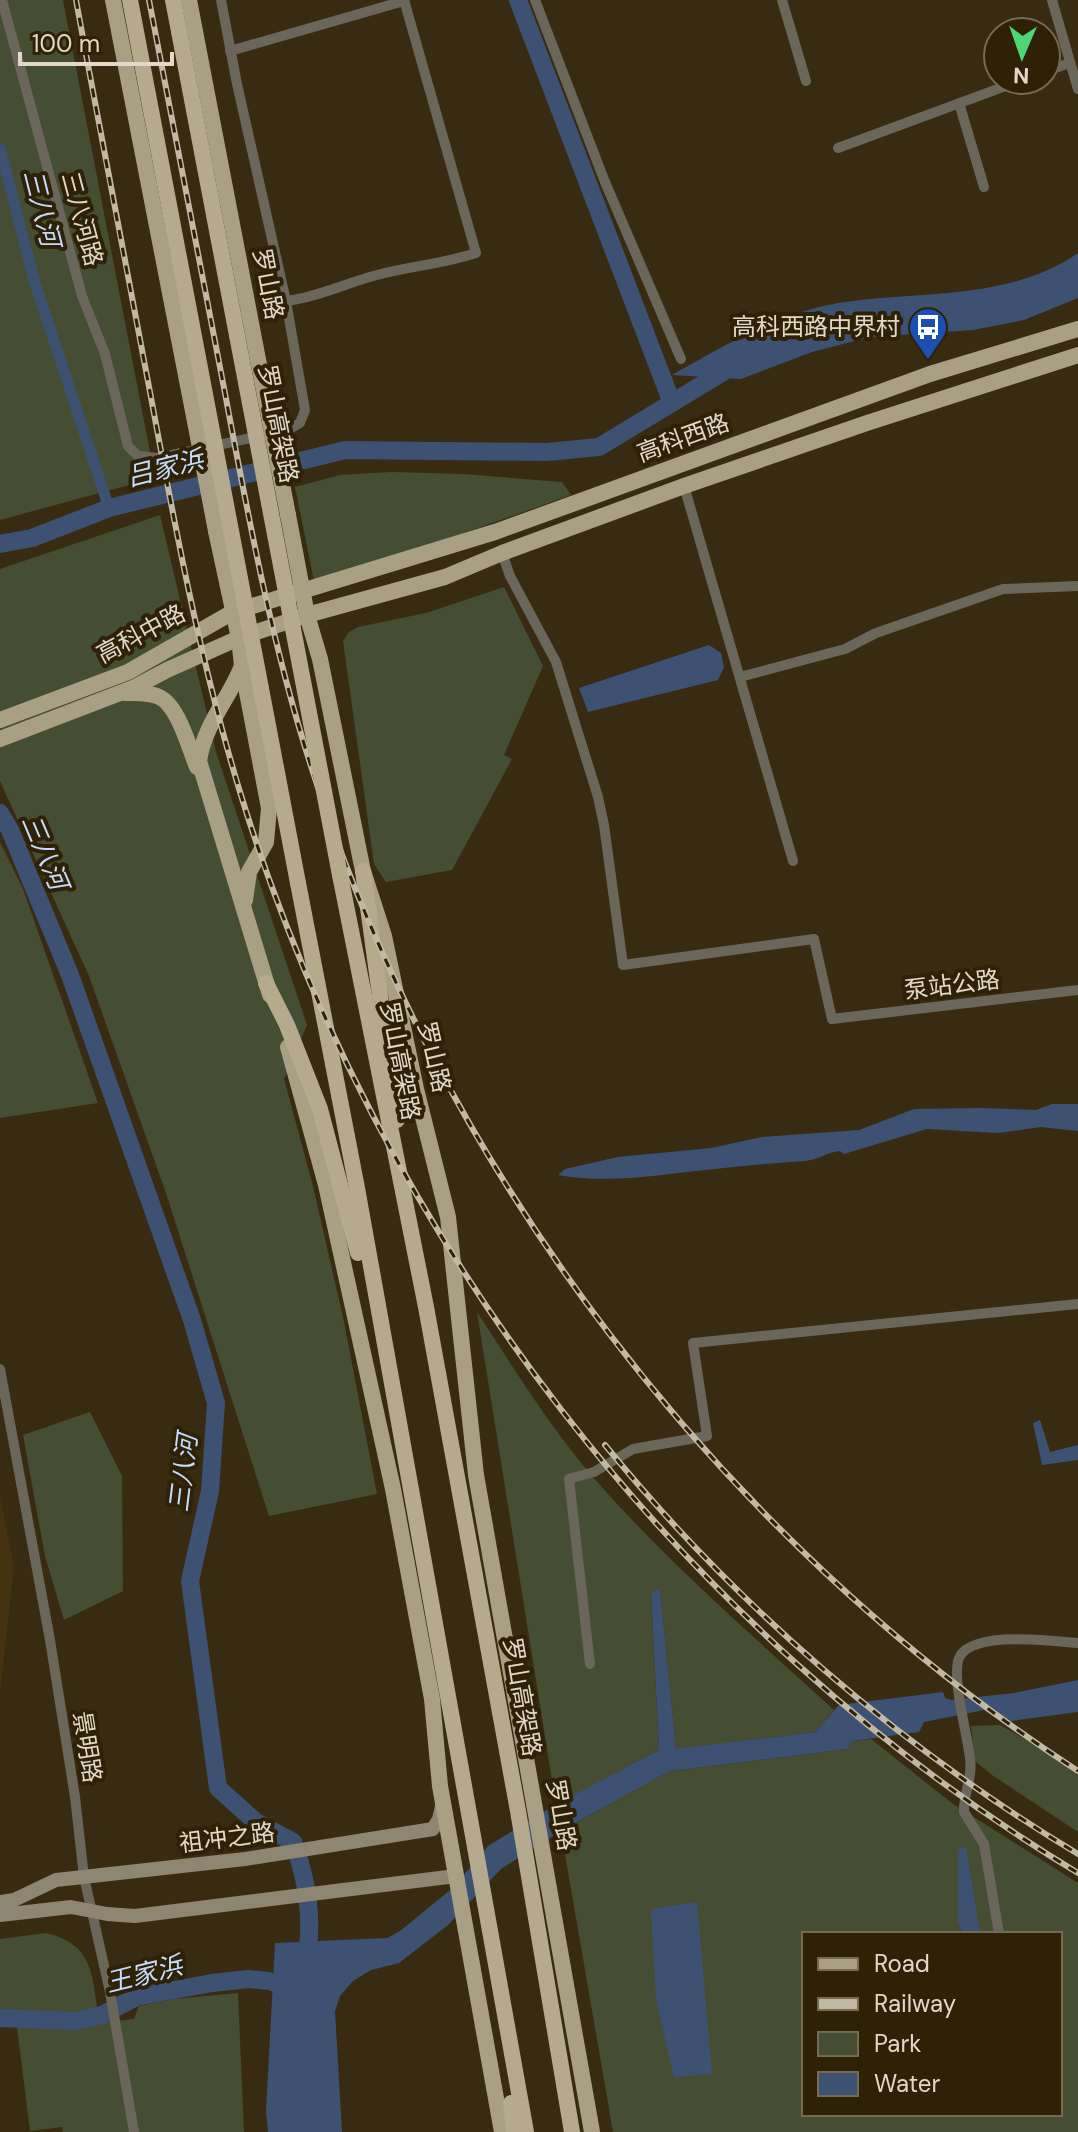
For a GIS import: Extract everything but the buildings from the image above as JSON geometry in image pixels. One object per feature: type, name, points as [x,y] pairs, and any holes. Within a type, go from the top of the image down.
[{"type":"highway","points":[[130,0],[357,1188],[526,2132]]},
{"type":"highway","name":"罗山高架路","points":[[173,0],[426,1307],[527,1861],[572,2132]]},
{"type":"highway","points":[[363,871],[426,1307]]},
{"type":"highway","points":[[266,983],[287,1025],[320,1109],[378,1314]]},
{"type":"highway","points":[[499,1986],[514,2132]]},
{"type":"main road","points":[[113,0],[239,638],[269,820],[266,842],[249,872],[245,910]]},
{"type":"main road","name":"罗山路","points":[[189,0],[307,615],[320,659],[363,871],[384,936],[448,1217],[476,1475],[592,2132]]},
{"type":"main road","name":"高科西路","points":[[303,590],[495,532],[930,374],[1078,329]]},
{"type":"main road","name":"高科西路","points":[[307,615],[445,577],[684,486],[1077,359]]},
{"type":"main road","name":"高科中路","points":[[0,720],[128,672],[233,612],[303,590]]},
{"type":"main road","name":"高科中路","points":[[0,739],[120,693],[239,638],[307,615]]},
{"type":"main road","points":[[205,787],[199,761],[201,748],[207,730],[228,697],[242,666]]},
{"type":"main road","points":[[120,693],[143,693],[166,700],[173,709],[205,787],[310,1120],[380,1427],[432,1699],[443,1802],[502,2132]]},
{"type":"main road","name":"祖冲之路","points":[[0,1902],[14,1900],[56,1880],[245,1859],[433,1829],[443,1802]]},
{"type":"main road","points":[[0,1915],[53,1908],[90,1909],[135,1916],[456,1876]]},
{"type":"street","name":"三八河路","points":[[2,0],[82,296],[105,354],[128,446],[138,456],[172,457],[288,430],[300,423],[304,417],[304,401],[286,301]]},
{"type":"street","points":[[221,0],[230,51],[286,301],[311,297],[380,274],[476,253],[404,0],[230,51]]},
{"type":"street","points":[[535,0],[605,182],[681,359]]},
{"type":"street","points":[[782,0],[806,81]]},
{"type":"street","points":[[1052,0],[1078,89]]},
{"type":"street","points":[[1062,66],[1070,63]]},
{"type":"street","points":[[838,148],[982,95]]},
{"type":"street","points":[[959,103],[984,187]]},
{"type":"street","points":[[684,486],[793,861]]},
{"type":"street","name":"泵站公路","points":[[502,553],[510,576],[556,662],[598,797],[623,965],[814,939],[832,1019],[1078,990]]},
{"type":"street","points":[[740,677],[845,649],[876,633],[1003,589],[1078,586]]},
{"type":"street","points":[[590,1664],[569,1479],[594,1472],[633,1449],[707,1436],[693,1343],[1078,1304]]},
{"type":"street","name":"景明路","points":[[0,1369],[50,1640],[75,1797],[84,1877],[110,1992],[134,2132]]},
{"type":"street","points":[[999,1932],[982,1836],[964,1812],[971,1771],[957,1665],[961,1654],[971,1646],[1018,1640],[1078,1643]]},
{"type":"shaded area","points":[[0,1497],[14,1567],[0,1693]]},
{"type":"green space","points":[[0,0],[63,0],[155,478],[0,520]]},
{"type":"green space","points":[[392,472],[562,482],[571,495],[315,586],[295,487],[340,475]]},
{"type":"green space","points":[[160,515],[216,752],[307,1025],[284,1079],[313,1186],[344,1322],[377,1494],[269,1516],[166,1193],[89,976],[0,781],[0,569]]},
{"type":"green space","points":[[504,587],[543,666],[504,755],[512,759],[452,870],[386,882],[374,864],[343,641],[349,632],[358,627],[426,613]]},
{"type":"green space","points":[[0,842],[23,889],[98,1103],[0,1118]]},
{"type":"green space","points":[[477,1312],[547,1417],[593,1477],[680,1568],[834,1710],[815,1732],[676,1750],[660,1589],[651,1593],[659,1750],[556,1805]]},
{"type":"green space","points":[[90,1412],[122,1476],[123,1591],[64,1620],[45,1556],[23,1435]]},
{"type":"green space","points":[[1000,1725],[1078,1769],[1078,1832],[975,1761],[971,1726]]},
{"type":"green space","points":[[871,1739],[953,1804],[1078,1883],[1078,2132],[613,2132],[561,1831],[670,1771],[848,1749],[852,1741]]},
{"type":"green space","points":[[46,1933],[75,1946],[83,1955],[92,1978],[100,2023],[134,2019],[139,2006],[238,1993],[244,2132],[63,2132],[62,2127],[30,2131],[17,2027],[0,2026],[0,1939]]},
{"type":"water","points":[[1078,253],[1078,298],[1024,320],[973,330],[870,337],[812,352],[741,379],[672,375],[747,334],[807,310],[860,300],[989,288],[1049,269]]},
{"type":"water","points":[[709,645],[721,653],[724,667],[718,680],[588,712],[579,688]]},
{"type":"water","points":[[1052,1104],[1078,1104],[1078,1131],[1041,1127],[998,1133],[927,1129],[844,1154],[840,1151],[805,1161],[632,1178],[595,1179],[558,1175],[565,1169],[618,1157],[711,1148],[762,1137],[859,1130],[914,1109],[1036,1110]]},
{"type":"water","points":[[1040,1420],[1050,1452],[1078,1445],[1078,1460],[1042,1465],[1033,1423]]},
{"type":"water","points":[[660,1589],[676,1749],[815,1732],[839,1705],[943,1692],[945,1698],[951,1700],[1014,1693],[1078,1680],[1078,1712],[1003,1722],[984,1710],[924,1722],[919,1732],[852,1741],[848,1749],[670,1771],[561,1831],[501,1869],[448,1925],[399,1963],[371,1970],[353,1981],[340,1996],[335,2011],[342,2132],[268,2132],[266,2111],[275,1943],[387,1938],[454,1887],[488,1846],[553,1806],[659,1750],[651,1592]]},
{"type":"water","points":[[966,1847],[980,1932],[963,1932],[958,1923],[958,1849]]},
{"type":"water","points":[[697,1902],[712,2074],[674,2077],[656,2000],[651,1909]]},
{"type":"waterway","points":[[518,0],[672,403]]},
{"type":"waterway","name":"三八河","points":[[0,148],[34,280],[109,508]]},
{"type":"waterway","name":"吕家浜","points":[[0,544],[32,538],[109,508],[345,450],[547,452],[599,447],[733,366]]},
{"type":"waterway","name":"三八河","points":[[0,813],[10,830],[70,975],[192,1320],[216,1403],[210,1491],[190,1581],[218,1788],[256,1822],[293,1842],[308,1903],[309,1935],[305,1966]]},
{"type":"waterway","name":"王家浜","points":[[0,2018],[76,2021],[102,2015],[136,1997],[249,1979],[294,1989]]},
{"type":"railway","points":[[76,0],[179,543],[226,743],[240,792],[299,956],[372,1114],[460,1266],[561,1409],[674,1543],[798,1665],[933,1776],[1078,1873]]},
{"type":"railway","points":[[149,0],[251,530],[283,671],[310,763],[365,913],[434,1059],[515,1199],[608,1332],[712,1457],[825,1573],[948,1678],[1078,1771]]},
{"type":"railway","points":[[605,1445],[709,1562],[824,1670],[947,1768],[1078,1854]]},
{"type":"place","name":"高科西路中界村","points":[[928,361]]}]
